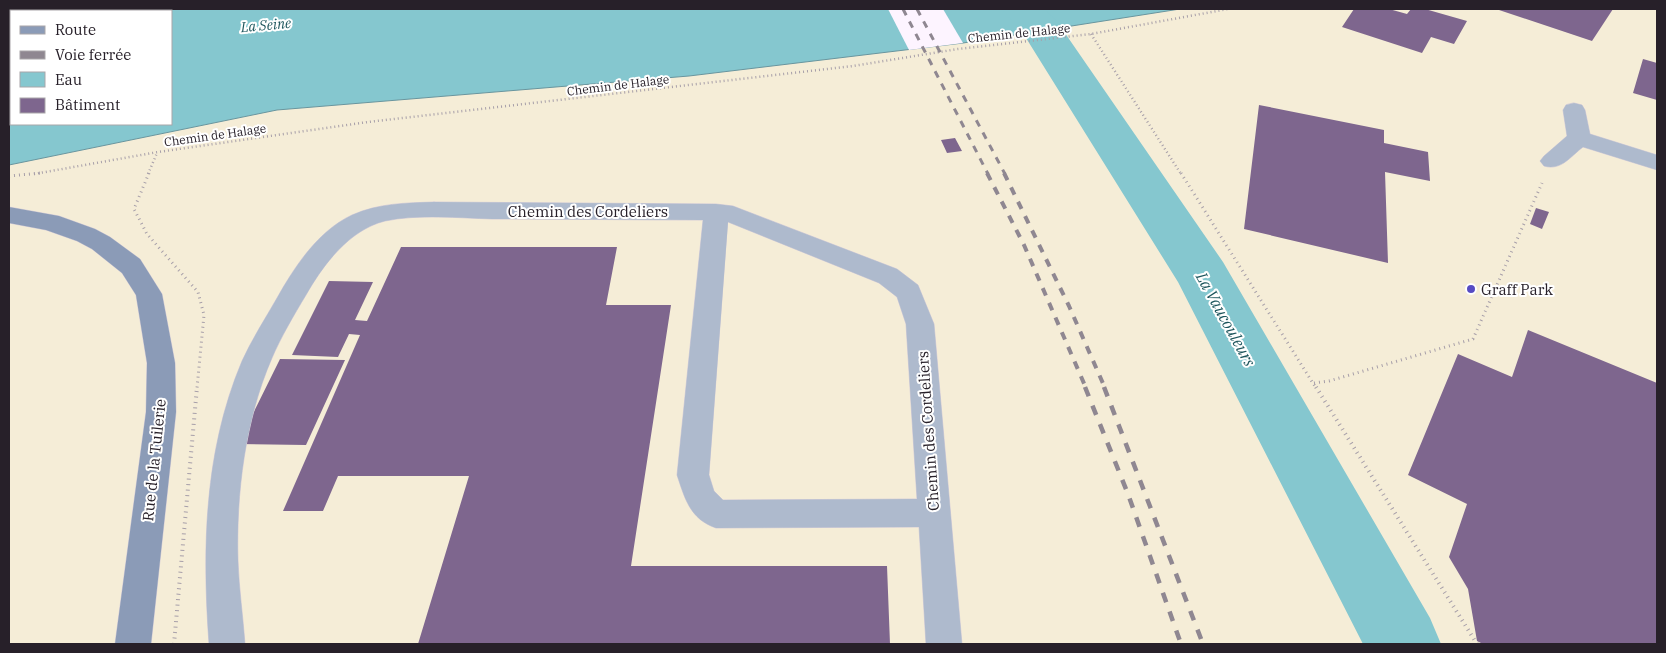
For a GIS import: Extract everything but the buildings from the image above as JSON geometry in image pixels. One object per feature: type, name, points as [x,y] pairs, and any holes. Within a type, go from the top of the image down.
[{"type":"main road","name":"Rue de la Tuilerie","points":[[9,214],[50,222],[86,235],[101,243],[132,266],[149,294],[161,363],[162,412],[133,644]]},
{"type":"street","points":[[1574,110],[1579,138]]},
{"type":"street","points":[[1552,161],[1579,138]]},
{"type":"street","points":[[1579,138],[1657,163]]},
{"type":"street","name":"Chemin des Cordeliers","points":[[227,644],[222,536],[228,471],[238,417],[257,360],[299,282],[323,250],[351,227],[377,215],[404,211],[716,212],[732,214],[888,276],[909,292],[920,324],[944,644]]},
{"type":"street","points":[[716,212],[693,475],[701,499],[716,514],[933,513]]},
{"type":"path","name":"Chemin de Halage","points":[[9,176],[23,176],[158,152],[368,122],[853,66],[958,49],[1091,34],[1228,9]]},
{"type":"path","points":[[1091,34],[1314,383],[1476,644]]},
{"type":"path","points":[[158,152],[134,209],[147,234],[198,292],[204,315],[174,644]]},
{"type":"path","points":[[1314,383],[1329,381],[1473,339],[1552,161]]},
{"type":"shaded area","points":[[1180,9],[1657,9],[1657,644],[9,644],[9,165],[277,110],[689,76],[963,43]]},
{"type":"water","name":"La Seine","points":[[9,9],[1180,9],[963,43],[689,76],[277,110],[9,165]]},
{"type":"pier","points":[[888,9],[943,9],[963,43],[909,50]]},
{"type":"waterway","name":"La Vaucouleurs","points":[[1023,9],[1043,32],[1203,276],[1403,644]]},
{"type":"railway","points":[[903,9],[988,174]]},
{"type":"railway","points":[[917,9],[1005,174]]},
{"type":"railway","points":[[987,173],[1024,245],[1086,388]]},
{"type":"railway","points":[[1004,173],[1069,306],[1105,388]]},
{"type":"railway","points":[[1085,387],[1128,494],[1181,644]]},
{"type":"railway","points":[[1104,387],[1203,644]]},
{"type":"place","name":"Graff Park","points":[[1471,289]]}]
